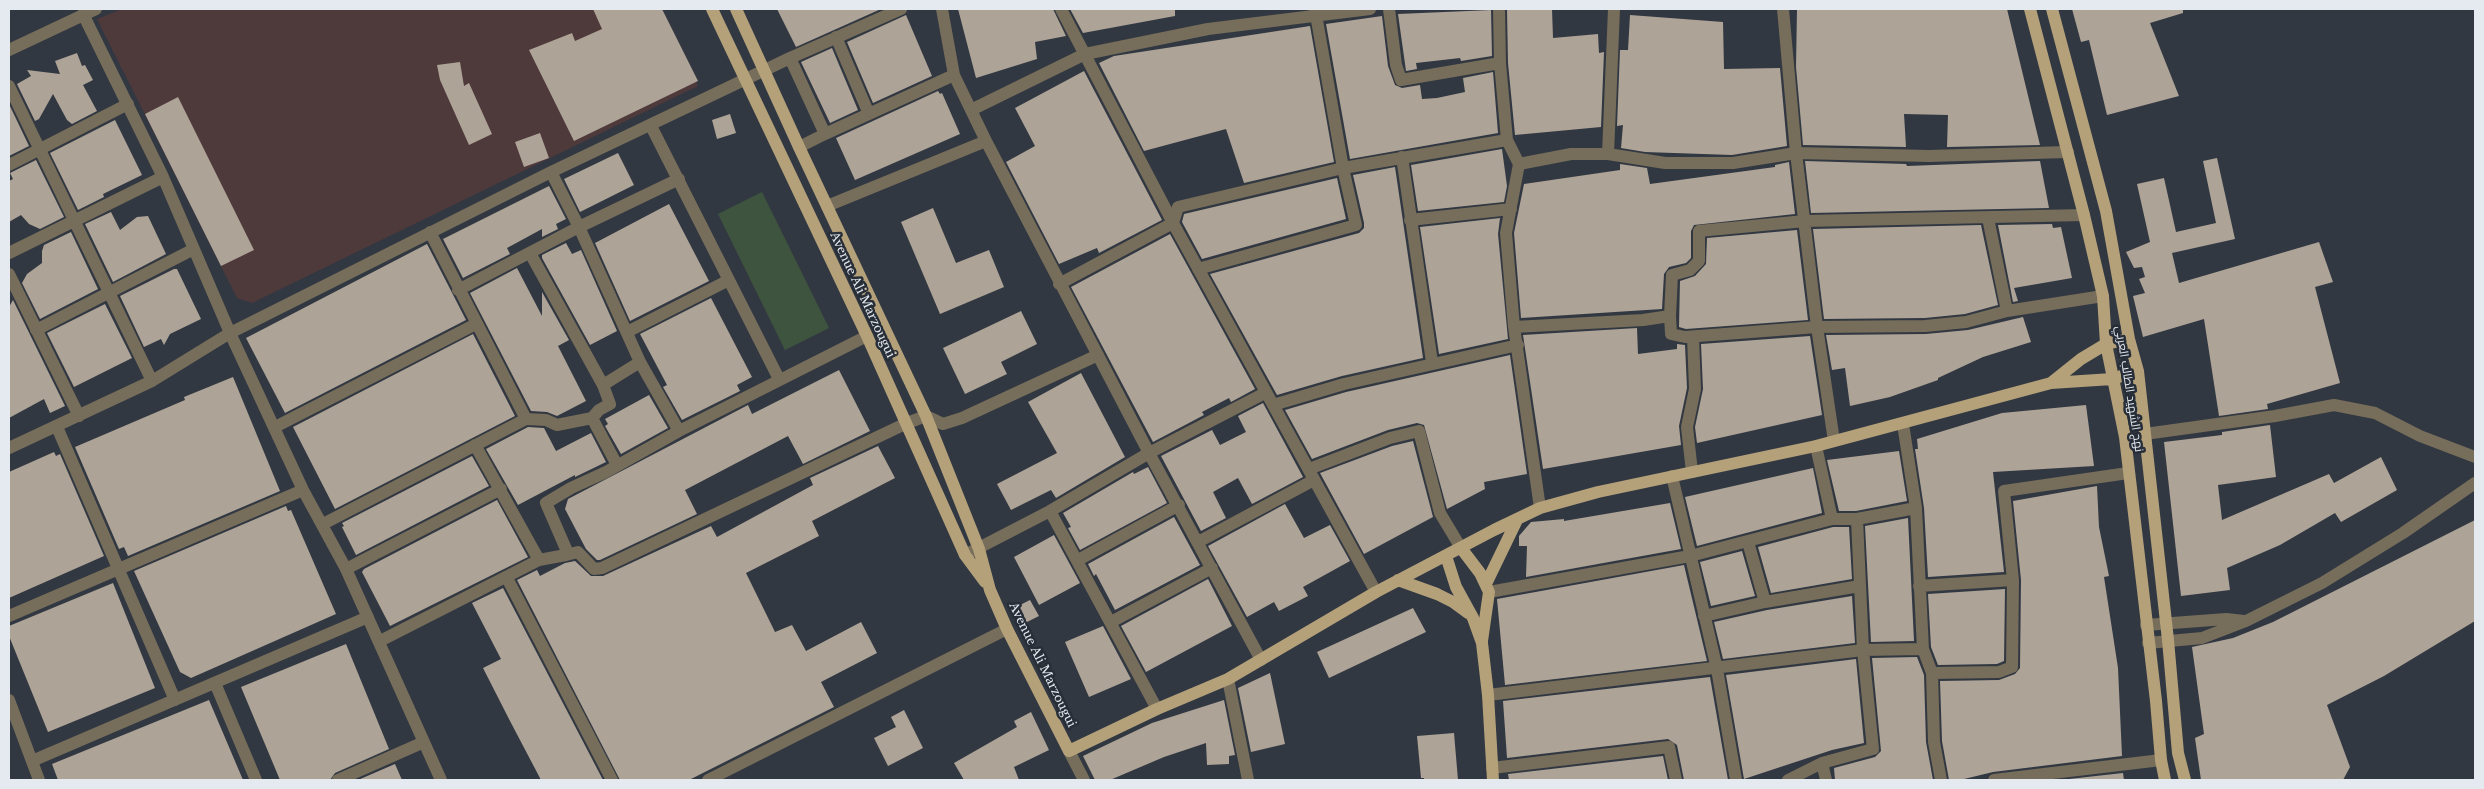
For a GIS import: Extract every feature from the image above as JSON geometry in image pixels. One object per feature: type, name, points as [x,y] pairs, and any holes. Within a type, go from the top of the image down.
[{"type":"main road","name":"Avenue Ali Marzougui","points":[[712,9],[867,336],[965,556],[990,590]]},
{"type":"main road","name":"Avenue Ali Marzougui","points":[[736,9],[798,147],[926,416],[979,550],[990,590],[1007,629],[1069,751]]},
{"type":"main road","name":"نهج الشهيد الطالب العربي","points":[[2030,9],[2068,152],[2103,296],[2106,344],[2125,437],[2161,760],[2165,780]]},
{"type":"main road","name":"نهج الشهيد الطالب العربي","points":[[2052,9],[2106,211],[2129,339],[2138,371],[2168,640],[2178,753],[2185,780]]},
{"type":"main road","points":[[2051,383],[2081,359],[2106,344],[2129,339]]},
{"type":"main road","points":[[1069,751],[1157,709],[1228,679],[1376,592],[1540,508],[1672,476],[1816,446],[2051,383],[2112,379],[2138,371]]},
{"type":"main road","points":[[1493,774],[1488,694],[1482,643],[1487,588],[1517,520]]},
{"type":"main road","points":[[1461,548],[1475,566],[1487,588]]},
{"type":"main road","points":[[1446,556],[1456,587],[1473,618],[1482,643]]},
{"type":"main road","points":[[1398,580],[1453,602],[1473,618]]},
{"type":"street","points":[[9,50],[96,9]]},
{"type":"street","points":[[9,448],[152,381],[230,333],[550,172],[651,126],[790,58],[901,9]]},
{"type":"street","points":[[942,9],[954,75],[986,141],[1059,284],[1261,660]]},
{"type":"street","points":[[1061,9],[1198,269],[1376,592]]},
{"type":"street","points":[[971,110],[1085,54],[1208,29],[1315,12],[1370,9]]},
{"type":"street","points":[[1389,9],[1396,65],[1402,80],[1500,63]]},
{"type":"street","points":[[1498,9],[1500,63],[1507,140],[1519,164],[1506,233],[1514,327],[1540,508]]},
{"type":"street","points":[[1608,154],[1614,9]]},
{"type":"street","points":[[1782,9],[1816,327],[1834,441]]},
{"type":"street","points":[[1198,269],[1356,225],[1343,168],[1315,12]]},
{"type":"street","points":[[83,14],[163,177],[230,333],[275,426],[303,490],[346,569],[380,641],[441,780]]},
{"type":"street","points":[[836,37],[869,114]]},
{"type":"street","points":[[790,58],[825,134]]},
{"type":"street","points":[[798,147],[954,75]]},
{"type":"street","points":[[9,86],[152,381]]},
{"type":"street","points":[[9,165],[128,104]]},
{"type":"street","points":[[651,126],[779,379]]},
{"type":"street","points":[[1059,284],[1174,223],[1178,207],[1343,168],[1507,140]]},
{"type":"street","points":[[827,206],[986,141]]},
{"type":"street","points":[[1519,164],[1571,154],[1608,154],[1665,163],[1733,163],[1796,152],[1929,156],[2068,152]]},
{"type":"street","points":[[1402,157],[1432,362]]},
{"type":"street","points":[[550,172],[579,227],[640,362],[678,431]]},
{"type":"street","points":[[9,253],[163,177]]},
{"type":"street","points":[[458,290],[579,227],[679,179]]},
{"type":"street","points":[[1410,220],[1511,209]]},
{"type":"street","points":[[2084,215],[1805,221],[1699,231],[1699,261],[1690,270],[1672,275],[1671,334],[1693,337],[1816,327],[1950,324],[1966,322],[2007,311],[2103,296]]},
{"type":"street","points":[[1988,218],[2007,311]]},
{"type":"street","points":[[430,232],[458,290],[526,419]]},
{"type":"street","points":[[36,330],[194,249]]},
{"type":"street","points":[[322,524],[526,419],[546,420],[557,425],[592,418],[599,410],[610,404],[603,385],[530,253]]},
{"type":"street","points":[[9,274],[79,416]]},
{"type":"street","points":[[628,332],[729,280]]},
{"type":"street","points":[[1514,327],[1643,320],[1670,316]]},
{"type":"street","points":[[275,426],[476,324]]},
{"type":"street","points":[[566,555],[566,548],[546,503],[571,488],[606,472],[678,431],[867,336]]},
{"type":"street","points":[[1692,472],[1687,427],[1695,389],[1693,337]]},
{"type":"street","points":[[1273,405],[1344,384],[1432,362],[1518,345]]},
{"type":"street","points":[[380,641],[507,578],[539,560],[578,552],[594,569],[602,568],[907,423],[926,416],[943,424],[962,418],[1098,355]]},
{"type":"street","points":[[603,385],[640,362]]},
{"type":"street","points":[[965,556],[1050,512],[1149,453],[1265,393]]},
{"type":"street","points":[[2145,434],[2275,416],[2334,405],[2375,413],[2420,436],[2475,457]]},
{"type":"street","points":[[592,418],[616,465]]},
{"type":"street","points":[[1903,424],[1916,508],[1923,649],[1932,673],[1934,742],[1941,780]]},
{"type":"street","points":[[57,427],[175,700]]},
{"type":"street","points":[[1198,542],[1311,474],[1390,438],[1419,431],[1440,513],[1461,548]]},
{"type":"street","points":[[475,445],[539,560]]},
{"type":"street","points":[[1816,446],[1832,519]]},
{"type":"street","points":[[1932,673],[1999,672],[2012,667],[2013,580],[2004,490],[2128,473]]},
{"type":"street","points":[[1672,476],[1717,669],[1736,780]]},
{"type":"street","points":[[2148,643],[2202,638],[2246,621],[2322,583],[2403,533],[2475,482]]},
{"type":"street","points":[[346,569],[500,489]]},
{"type":"street","points":[[9,616],[303,490]]},
{"type":"street","points":[[1078,560],[1179,505]]},
{"type":"street","points":[[1487,588],[1690,556],[1832,519],[1857,519],[1916,508]]},
{"type":"street","points":[[1050,512],[1078,560],[1157,709]]},
{"type":"street","points":[[1788,780],[1822,763],[1873,749],[1863,650],[1857,519]]},
{"type":"street","points":[[1446,556],[1453,536]]},
{"type":"street","points":[[1748,542],[1765,602]]},
{"type":"street","points":[[1111,622],[1212,568]]},
{"type":"street","points":[[507,578],[612,780]]},
{"type":"street","points":[[1919,586],[2013,580]]},
{"type":"street","points":[[1704,616],[1765,602],[1860,586]]},
{"type":"street","points":[[32,761],[368,617]]},
{"type":"street","points":[[2146,624],[2226,619],[2246,621]]},
{"type":"street","points":[[708,780],[1007,629]]},
{"type":"street","points":[[1488,694],[1717,669],[1863,650],[1923,649]]},
{"type":"street","points":[[1228,679],[1248,780]]},
{"type":"street","points":[[215,683],[256,780]]},
{"type":"street","points":[[9,700],[39,780]]},
{"type":"street","points":[[338,780],[424,742]]},
{"type":"street","points":[[1493,774],[1669,747],[1676,780]]},
{"type":"street","points":[[1069,751],[1084,780]]},
{"type":"street","points":[[1994,780],[2054,776],[2161,760]]},
{"type":"street","points":[[1822,763],[1826,780]]},
{"type":"street","points":[[733,768],[740,780]]},
{"type":"shaded area","points":[[122,9],[661,9],[698,86],[252,303],[237,298],[97,19]]},
{"type":"green space","points":[[762,192],[829,328],[785,350],[718,214]]},
{"type":"building","points":[[593,9],[662,9],[698,81],[574,141],[529,50],[572,33],[575,41],[602,29]]},
{"type":"building","points":[[777,9],[881,9],[796,47]]},
{"type":"building","points":[[958,9],[1053,9],[1066,36],[1035,42],[1037,59],[976,78]]},
{"type":"building","points":[[1070,9],[1175,9],[1175,16],[1083,33]]},
{"type":"building","points":[[1507,9],[1552,9],[1553,38],[1598,34],[1599,53],[1604,52],[1601,127],[1515,135],[1508,63]]},
{"type":"building","points":[[1797,9],[2007,9],[2040,145],[1947,147],[1948,115],[1904,114],[1906,147],[1803,145],[1796,67]]},
{"type":"building","points":[[2072,9],[2183,9],[2183,13],[2150,23],[2179,96],[2107,115],[2089,40],[2081,42]]},
{"type":"building","points":[[1491,10],[1492,56],[1461,61],[1460,58],[1416,63],[1417,69],[1406,71],[1398,14]]},
{"type":"building","points":[[906,15],[932,76],[873,103],[847,42]]},
{"type":"building","points":[[1630,15],[1723,22],[1724,69],[1780,68],[1787,146],[1732,155],[1645,152],[1621,148],[1623,125],[1617,126],[1620,50],[1628,50]]},
{"type":"building","points":[[1382,16],[1388,66],[1395,85],[1402,88],[1420,85],[1422,99],[1465,92],[1463,78],[1493,72],[1498,133],[1350,159],[1326,24]]},
{"type":"building","points":[[1310,26],[1334,162],[1244,183],[1226,129],[1144,151],[1099,63],[1114,56]]},
{"type":"building","points":[[832,48],[858,110],[830,123],[801,62]]},
{"type":"building","points":[[77,53],[82,66],[85,65],[93,80],[83,85],[97,111],[72,124],[67,120],[53,94],[39,119],[35,121],[17,84],[31,76],[27,70],[60,74],[55,61]]},
{"type":"building","points":[[460,62],[464,86],[469,83],[492,134],[469,145],[440,80],[437,65]]},
{"type":"building","points":[[1084,71],[1162,220],[1099,253],[1097,248],[1059,264],[1006,162],[1035,146],[1015,108]]},
{"type":"building","points":[[938,91],[940,94],[942,93],[960,134],[855,180],[836,138]]},
{"type":"building","points":[[178,97],[254,250],[221,266],[145,114]]},
{"type":"building","points":[[9,104],[29,146],[9,156]]},
{"type":"building","points":[[730,114],[736,133],[717,139],[712,120]]},
{"type":"building","points":[[115,120],[142,175],[103,194],[104,197],[78,210],[50,153]]},
{"type":"building","points":[[540,133],[549,158],[524,167],[515,142]]},
{"type":"building","points":[[1502,149],[1507,186],[1504,202],[1418,211],[1411,165]]},
{"type":"building","points":[[618,153],[634,185],[580,212],[564,179]]},
{"type":"building","points":[[2217,158],[2235,239],[2172,253],[2179,283],[2319,242],[2333,282],[2315,287],[2340,383],[2267,404],[2268,409],[2219,416],[2204,319],[2143,337],[2133,296],[2145,293],[2139,279],[2145,277],[2142,267],[2134,268],[2126,252],[2150,242],[2137,184],[2164,178],[2176,232],[2216,223],[2203,161]]},
{"type":"building","points":[[36,160],[64,217],[40,229],[29,224],[21,215],[9,222],[9,181],[13,179],[10,173]]},
{"type":"building","points":[[1805,161],[1906,164],[1907,166],[2040,161],[2049,208],[1811,213]]},
{"type":"building","points":[[1789,162],[1795,214],[1694,225],[1691,231],[1691,258],[1686,263],[1669,267],[1664,274],[1662,309],[1521,318],[1514,233],[1524,184],[1620,170],[1620,164],[1647,168],[1650,184],[1775,167],[1775,165]]},
{"type":"building","points":[[1395,167],[1423,358],[1342,376],[1277,395],[1210,274],[1359,233],[1364,228],[1364,223],[1353,175]]},
{"type":"building","points":[[1337,178],[1346,219],[1202,259],[1182,222],[1184,214]]},
{"type":"building","points":[[549,186],[566,219],[556,224],[558,229],[542,237],[542,229],[507,248],[510,254],[463,278],[443,239]]},
{"type":"building","points":[[669,204],[709,281],[630,321],[595,243]]},
{"type":"building","points":[[933,208],[956,263],[989,250],[1004,287],[940,314],[901,222]]},
{"type":"building","points":[[111,212],[120,230],[137,217],[148,216],[166,254],[113,282],[85,224]]},
{"type":"building","points":[[1500,218],[1498,234],[1508,339],[1439,354],[1420,227]]},
{"type":"building","points":[[2052,224],[2053,228],[2061,227],[2072,278],[2014,288],[2018,301],[2013,302],[1998,225]]},
{"type":"building","points":[[1981,225],[1998,305],[1965,314],[1925,318],[1824,319],[1813,229]]},
{"type":"building","points":[[1797,230],[1808,320],[1686,329],[1679,327],[1680,281],[1695,276],[1706,264],[1707,238]]},
{"type":"building","points":[[71,232],[98,289],[40,319],[22,283],[27,274],[42,263],[44,245]]},
{"type":"building","points":[[1170,234],[1255,389],[1231,402],[1229,398],[1202,412],[1204,415],[1153,442],[1071,287]]},
{"type":"building","points":[[566,243],[572,254],[581,250],[617,331],[590,345],[542,258],[542,255]]},
{"type":"building","points":[[427,244],[466,320],[285,413],[246,338]]},
{"type":"building","points":[[517,268],[542,316],[542,292],[569,340],[558,346],[586,401],[557,416],[547,412],[531,411],[470,293]]},
{"type":"building","points":[[177,269],[201,319],[170,334],[164,345],[161,339],[144,347],[120,296]]},
{"type":"building","points":[[711,298],[752,377],[737,385],[740,391],[682,420],[663,387],[667,385],[640,334]]},
{"type":"building","points":[[13,300],[65,406],[50,413],[44,399],[9,418],[9,307]]},
{"type":"building","points":[[105,304],[132,358],[74,387],[47,333]]},
{"type":"building","points":[[1021,311],[1037,344],[1001,362],[1007,374],[965,394],[943,348]]},
{"type":"building","points":[[2023,317],[2031,342],[1983,357],[1938,378],[1938,380],[1890,397],[1850,406],[1845,368],[1832,370],[1826,335],[1926,334],[1968,330]]},
{"type":"building","points":[[1637,328],[1638,354],[1677,349],[1677,344],[1685,345],[1687,388],[1679,426],[1681,445],[1543,469],[1523,335]]},
{"type":"building","points":[[473,334],[515,416],[335,509],[293,427]]},
{"type":"building","points":[[1810,336],[1822,415],[1697,443],[1695,427],[1703,389],[1701,344]]},
{"type":"building","points":[[1510,355],[1527,474],[1484,482],[1485,489],[1447,509],[1424,425],[1417,423],[1388,430],[1312,459],[1285,410],[1346,392]]},
{"type":"building","points":[[839,370],[870,431],[803,464],[788,436],[685,490],[697,514],[600,560],[597,560],[586,549],[565,509],[568,499],[748,405],[752,414]]},
{"type":"building","points":[[1081,373],[1125,457],[1056,498],[1051,490],[1011,510],[997,484],[1057,453],[1028,402]]},
{"type":"building","points":[[233,377],[280,491],[128,556],[124,547],[119,549],[75,447],[185,400],[184,397]]},
{"type":"building","points":[[649,395],[668,428],[621,454],[605,426],[608,424],[605,419]]},
{"type":"building","points":[[1263,403],[1303,477],[1252,504],[1238,478],[1213,492],[1226,518],[1201,531],[1161,456],[1212,430],[1220,445],[1246,432],[1238,416]]},
{"type":"building","points":[[2086,405],[2094,466],[1993,472],[2004,572],[1928,577],[1924,508],[1915,449],[1918,449],[1917,439],[2002,413]]},
{"type":"building","points":[[2270,425],[2276,477],[2218,485],[2222,520],[2329,474],[2334,483],[2381,457],[2397,490],[2341,522],[2335,513],[2280,545],[2227,568],[2230,590],[2181,596],[2164,442],[2222,435],[2222,432]]},
{"type":"building","points":[[528,427],[544,428],[556,451],[591,433],[606,462],[575,477],[575,475],[518,505],[486,449]]},
{"type":"building","points":[[1413,441],[1433,517],[1364,554],[1320,473],[1392,446]]},
{"type":"building","points":[[878,446],[895,478],[812,521],[819,536],[746,573],[775,632],[792,625],[806,651],[861,622],[877,653],[821,682],[834,707],[689,780],[620,780],[517,580],[537,570],[540,576],[565,563],[575,561],[591,576],[603,576],[711,526],[717,537],[813,485],[810,478]]},
{"type":"building","points":[[1899,451],[1907,501],[1856,511],[1839,511],[1827,460]]},
{"type":"building","points":[[54,452],[56,456],[60,454],[104,556],[9,598],[9,472]]},
{"type":"building","points":[[472,456],[489,486],[356,555],[342,527],[344,526],[342,523]]},
{"type":"building","points":[[1148,467],[1167,503],[1080,550],[1068,528],[1071,527],[1063,513],[1133,472],[1134,474]]},
{"type":"building","points":[[1813,468],[1822,513],[1697,546],[1685,497]]},
{"type":"building","points":[[2097,486],[2099,527],[2109,576],[2104,577],[2118,668],[2122,756],[1993,772],[1960,780],[1949,780],[1942,741],[1940,681],[1999,680],[2015,674],[2020,668],[2021,580],[2013,501]]},
{"type":"building","points":[[497,500],[528,557],[390,626],[362,572],[364,569]]},
{"type":"building","points":[[1670,503],[1681,549],[1526,577],[1527,546],[1519,546],[1519,536],[1531,522],[1564,519],[1564,521]]},
{"type":"building","points":[[1285,504],[1304,538],[1330,525],[1350,561],[1303,587],[1308,596],[1279,611],[1274,602],[1247,617],[1208,546]]},
{"type":"building","points":[[286,506],[288,511],[291,510],[336,614],[191,678],[180,672],[134,571]]},
{"type":"building","points":[[1174,517],[1200,565],[1115,610],[1096,574],[1094,576],[1088,564]]},
{"type":"building","points":[[1908,518],[1914,641],[1871,642],[1865,526]]},
{"type":"building","points":[[2475,520],[2475,621],[2384,676],[2327,705],[2350,767],[2343,780],[2201,780],[2195,738],[2204,734],[2192,647],[2233,638],[2273,622]]},
{"type":"building","points":[[1833,527],[1849,527],[1852,579],[1771,593],[1758,547]]},
{"type":"building","points":[[1054,535],[1080,583],[1039,605],[1014,557]]},
{"type":"building","points":[[1742,551],[1755,596],[1711,606],[1700,562]]},
{"type":"building","points":[[1684,565],[1707,661],[1505,685],[1497,599]]},
{"type":"building","points":[[1208,579],[1232,626],[1146,672],[1121,626]]},
{"type":"building","points":[[113,583],[155,688],[48,732],[9,636],[9,626]]},
{"type":"building","points":[[503,588],[603,780],[541,780],[510,721],[483,668],[501,659],[472,603]]},
{"type":"building","points":[[2005,589],[2004,661],[1997,664],[1938,665],[1931,647],[1928,594]]},
{"type":"building","points":[[1852,596],[1855,643],[1723,659],[1714,622],[1767,610]]},
{"type":"building","points":[[1030,600],[1039,616],[1023,624],[1014,608]]},
{"type":"building","points":[[1413,608],[1426,632],[1329,678],[1317,652]]},
{"type":"building","points":[[1103,626],[1131,679],[1089,697],[1065,642]]},
{"type":"building","points":[[346,644],[389,749],[335,773],[330,780],[280,780],[241,687]]},
{"type":"building","points":[[1917,657],[1924,675],[1926,742],[1933,780],[1835,780],[1834,768],[1875,757],[1881,751],[1872,658]]},
{"type":"building","points":[[1856,659],[1864,743],[1832,750],[1744,779],[1726,675]]},
{"type":"building","points":[[1270,673],[1285,744],[1251,752],[1238,688]]},
{"type":"building","points":[[1710,677],[1728,780],[1684,780],[1677,745],[1668,739],[1507,758],[1503,701]]},
{"type":"building","points":[[209,700],[243,780],[58,780],[52,764]]},
{"type":"building","points":[[1224,700],[1235,755],[1229,756],[1229,764],[1207,765],[1206,743],[1164,757],[1110,780],[1095,780],[1083,756],[1152,723]]},
{"type":"building","points":[[904,710],[923,748],[888,766],[874,738],[896,727],[891,717]]},
{"type":"building","points":[[1031,712],[1049,750],[1014,767],[1019,780],[964,780],[954,763],[1017,727],[1014,721]]},
{"type":"building","points":[[1454,733],[1458,780],[1424,780],[1424,778],[1421,778],[1417,736]]},
{"type":"building","points":[[1663,756],[1668,780],[1509,780],[1508,774]]},
{"type":"building","points":[[395,764],[402,780],[358,780]]},
{"type":"building","points":[[2123,773],[2124,780],[2060,780]]}]
